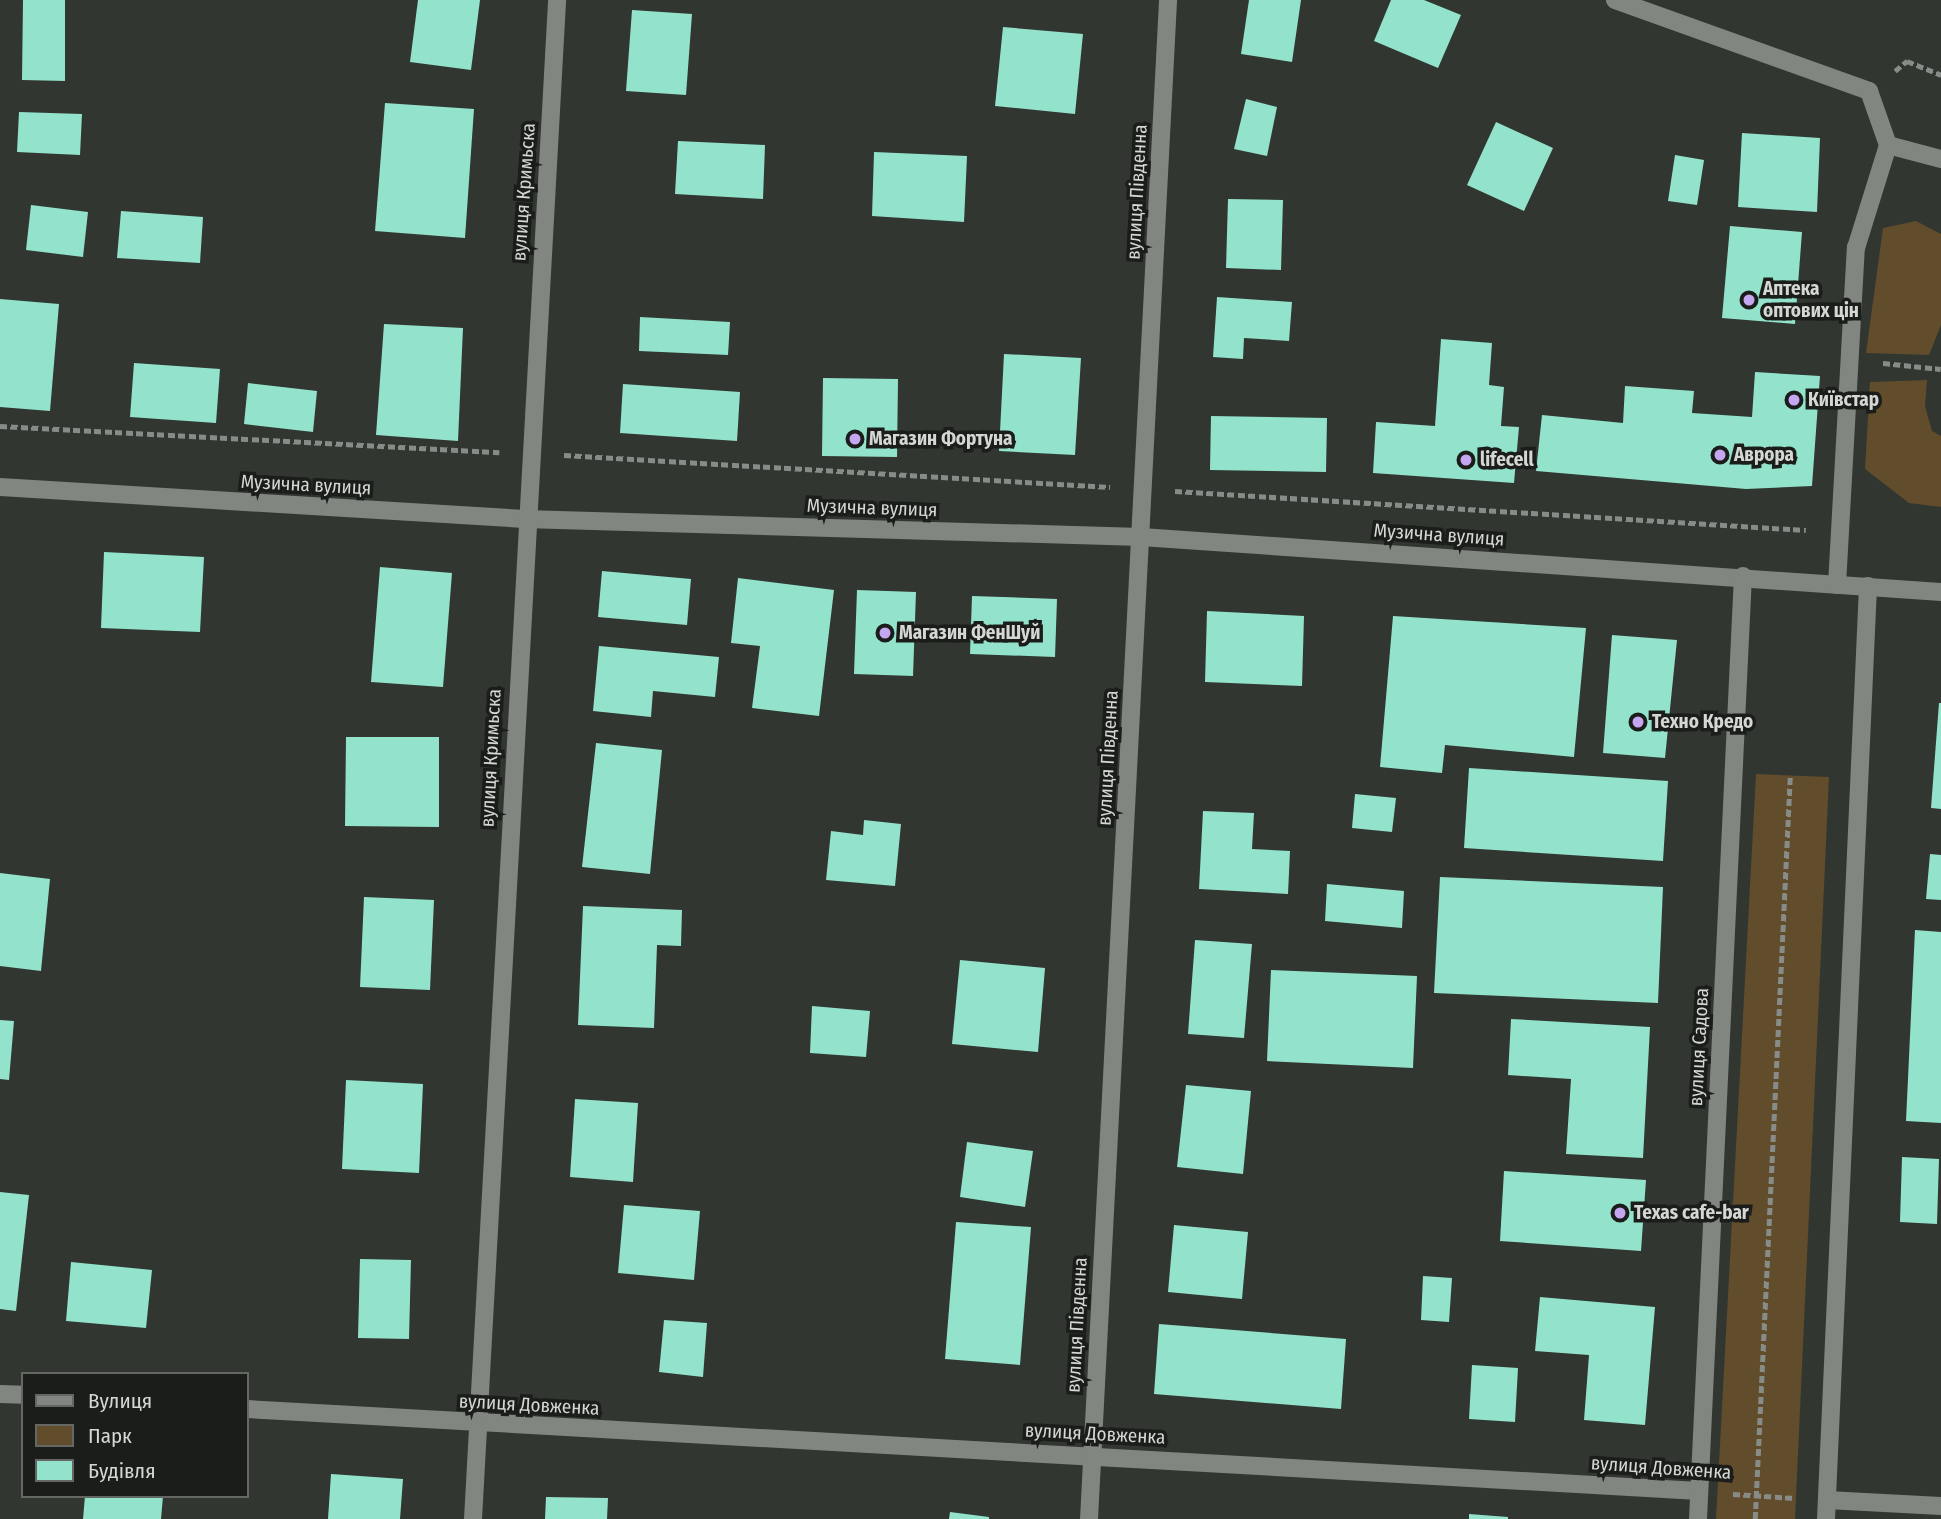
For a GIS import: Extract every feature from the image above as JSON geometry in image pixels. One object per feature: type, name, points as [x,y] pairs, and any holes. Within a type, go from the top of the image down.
[{"type":"street","name":"вулиця Кримьска","points":[[473,1519],[524,519],[557,0]]},
{"type":"street","name":"вулиця Південна","points":[[1089,1519],[1168,0]]},
{"type":"street","points":[[1615,0],[1869,91],[1888,145],[1856,248],[1836,585]]},
{"type":"street","points":[[1888,145],[1941,159]]},
{"type":"street","name":"Музична вулиця","points":[[0,487],[524,519],[1141,537],[1743,576],[1941,592]]},
{"type":"street","name":"вулиця Садова","points":[[1698,1519],[1743,576]]},
{"type":"street","points":[[1826,1519],[1868,586]]},
{"type":"street","points":[[0,1394],[21,1395]]},
{"type":"street","name":"вулиця Довженка","points":[[248,1409],[477,1424],[1091,1454],[1699,1491]]},
{"type":"street","points":[[1827,1500],[1941,1506]]},
{"type":"path","points":[[1869,91],[1907,61],[1941,75]]},
{"type":"path","points":[[1849,359],[1941,369]]},
{"type":"path","points":[[0,426],[529,453],[1839,532]]},
{"type":"path","points":[[1755,1519],[1790,776]]},
{"type":"path","name":"вулиця Довженка","points":[[1699,1491],[1827,1500]]},
{"type":"green space","points":[[1916,221],[1941,234],[1941,325],[1929,355],[1866,353],[1883,228]]},
{"type":"green space","points":[[1927,380],[1925,406],[1932,431],[1941,436],[1941,507],[1909,503],[1865,469],[1870,382]]},
{"type":"green space","points":[[1756,774],[1829,777],[1795,1519],[1716,1519]]},
{"type":"building","points":[[23,0],[65,0],[65,81],[22,80]]},
{"type":"building","points":[[418,0],[480,0],[471,70],[410,62]]},
{"type":"building","points":[[1249,0],[1301,0],[1292,62],[1241,54]]},
{"type":"building","points":[[1391,0],[1424,0],[1461,15],[1438,68],[1374,41]]},
{"type":"building","points":[[632,10],[692,14],[686,95],[626,91]]},
{"type":"building","points":[[1003,27],[1083,34],[1075,114],[995,106]]},
{"type":"building","points":[[1246,99],[1277,107],[1267,156],[1234,149]]},
{"type":"building","points":[[385,103],[474,109],[465,238],[375,231]]},
{"type":"building","points":[[19,112],[82,114],[80,155],[17,152]]},
{"type":"building","points":[[1496,122],[1553,148],[1524,211],[1467,185]]},
{"type":"building","points":[[1742,133],[1820,138],[1817,212],[1738,207]]},
{"type":"building","points":[[678,141],[765,145],[763,199],[675,194]]},
{"type":"building","points":[[874,152],[967,156],[964,222],[872,216]]},
{"type":"building","points":[[1675,155],[1704,160],[1697,205],[1668,201]]},
{"type":"building","points":[[1228,199],[1283,200],[1281,270],[1226,268]]},
{"type":"building","points":[[31,205],[88,212],[83,257],[26,250]]},
{"type":"building","points":[[121,211],[203,217],[200,263],[117,258]]},
{"type":"building","points":[[1730,226],[1802,232],[1795,324],[1722,318]]},
{"type":"building","points":[[1217,297],[1292,302],[1289,341],[1244,338],[1243,359],[1213,357]]},
{"type":"building","points":[[0,299],[59,304],[50,411],[0,407]]},
{"type":"building","points":[[640,317],[730,322],[728,355],[639,351]]},
{"type":"building","points":[[384,324],[463,328],[458,441],[376,435]]},
{"type":"building","points":[[1441,339],[1492,343],[1489,385],[1504,387],[1501,426],[1519,427],[1514,483],[1373,473],[1376,422],[1435,426]]},
{"type":"building","points":[[1004,354],[1081,358],[1075,455],[999,451]]},
{"type":"building","points":[[134,363],[220,369],[216,423],[130,417]]},
{"type":"building","points":[[1755,372],[1820,376],[1812,486],[1746,489],[1536,471],[1542,415],[1623,423],[1625,386],[1694,391],[1692,413],[1752,417]]},
{"type":"building","points":[[823,378],[898,379],[897,457],[822,456]]},
{"type":"building","points":[[248,383],[317,391],[313,432],[244,424]]},
{"type":"building","points":[[623,384],[740,392],[737,441],[620,433]]},
{"type":"building","points":[[1211,416],[1327,418],[1326,472],[1210,470]]},
{"type":"building","points":[[104,552],[204,557],[200,632],[101,628]]},
{"type":"building","points":[[380,567],[452,573],[443,687],[371,682]]},
{"type":"building","points":[[602,571],[691,579],[687,625],[598,617]]},
{"type":"building","points":[[738,578],[834,590],[819,716],[752,708],[760,646],[731,643]]},
{"type":"building","name":"Магазин ФенШуй","points":[[857,590],[916,592],[913,676],[854,674]]},
{"type":"building","points":[[972,596],[1057,599],[1055,657],[970,654]]},
{"type":"building","points":[[1207,611],[1304,616],[1302,686],[1205,682]]},
{"type":"building","points":[[1393,616],[1586,628],[1574,757],[1445,745],[1442,773],[1380,767]]},
{"type":"building","points":[[1612,635],[1677,640],[1665,758],[1603,753]]},
{"type":"building","points":[[599,646],[719,657],[715,697],[653,691],[651,717],[593,711]]},
{"type":"building","points":[[1941,703],[1941,809],[1931,808]]},
{"type":"building","points":[[346,737],[439,737],[439,827],[345,826]]},
{"type":"building","points":[[596,743],[662,750],[650,874],[582,867]]},
{"type":"building","points":[[1469,768],[1668,781],[1663,861],[1464,848]]},
{"type":"building","points":[[1355,794],[1396,798],[1392,832],[1352,828]]},
{"type":"building","points":[[1203,811],[1254,813],[1252,849],[1290,851],[1288,894],[1199,889]]},
{"type":"building","points":[[864,820],[901,824],[895,886],[826,880],[831,831],[863,835]]},
{"type":"building","points":[[1930,854],[1941,855],[1941,900],[1926,899]]},
{"type":"building","points":[[0,873],[50,879],[41,971],[0,966]]},
{"type":"building","points":[[1440,877],[1663,887],[1658,1003],[1434,993]]},
{"type":"building","points":[[1327,884],[1404,891],[1402,928],[1325,921]]},
{"type":"building","points":[[364,897],[434,900],[430,990],[360,987]]},
{"type":"building","points":[[583,906],[682,910],[681,946],[657,945],[654,1028],[578,1025]]},
{"type":"building","points":[[1915,930],[1941,932],[1941,1123],[1906,1121]]},
{"type":"building","points":[[1195,940],[1252,944],[1244,1038],[1188,1034]]},
{"type":"building","points":[[960,960],[1045,968],[1038,1052],[952,1044]]},
{"type":"building","points":[[1271,970],[1417,976],[1413,1068],[1267,1061]]},
{"type":"building","points":[[812,1006],[870,1011],[866,1057],[810,1053]]},
{"type":"building","points":[[1511,1019],[1650,1027],[1643,1158],[1566,1154],[1571,1079],[1508,1075]]},
{"type":"building","points":[[0,1020],[14,1021],[9,1080],[0,1079]]},
{"type":"building","points":[[346,1080],[423,1084],[419,1173],[342,1169]]},
{"type":"building","points":[[1186,1085],[1251,1091],[1243,1174],[1177,1167]]},
{"type":"building","points":[[575,1099],[638,1103],[633,1182],[570,1177]]},
{"type":"building","points":[[967,1142],[1033,1151],[1025,1207],[960,1197]]},
{"type":"building","points":[[1902,1157],[1939,1159],[1937,1224],[1900,1222]]},
{"type":"building","points":[[1504,1171],[1646,1180],[1641,1251],[1500,1241]]},
{"type":"building","points":[[0,1192],[29,1195],[16,1311],[0,1309]]},
{"type":"building","points":[[624,1205],[700,1211],[694,1280],[618,1273]]},
{"type":"building","points":[[956,1222],[1031,1227],[1020,1365],[945,1359]]},
{"type":"building","points":[[1174,1225],[1248,1232],[1242,1299],[1168,1292]]},
{"type":"building","points":[[360,1259],[411,1260],[409,1339],[358,1338]]},
{"type":"building","points":[[71,1262],[152,1270],[146,1328],[66,1321]]},
{"type":"building","points":[[1423,1276],[1452,1278],[1449,1322],[1421,1320]]},
{"type":"building","points":[[1540,1297],[1655,1307],[1645,1425],[1584,1420],[1589,1355],[1535,1351]]},
{"type":"building","points":[[664,1320],[707,1323],[703,1377],[659,1372]]},
{"type":"building","points":[[1159,1324],[1346,1339],[1341,1409],[1154,1394]]},
{"type":"building","points":[[1472,1365],[1518,1368],[1515,1422],[1469,1419]]},
{"type":"building","points":[[331,1474],[403,1479],[400,1519],[328,1519]]},
{"type":"building","points":[[546,1497],[608,1498],[607,1519],[545,1519]]},
{"type":"building","points":[[85,1498],[163,1498],[161,1519],[83,1519]]},
{"type":"building","points":[[950,1512],[989,1517],[989,1519],[949,1519]]},
{"type":"building","points":[[1469,1514],[1508,1517],[1508,1519],[1469,1519]]},
{"type":"place","name":"Аптека оптових цін","points":[[1749,300]]},
{"type":"place","name":"Київстар","points":[[1794,400]]},
{"type":"place","name":"Магазин Фортуна","points":[[855,439]]},
{"type":"place","name":"Аврора","points":[[1720,455]]},
{"type":"place","name":"lifecell","points":[[1466,460]]},
{"type":"place","name":"Магазин ФенШуй","points":[[885,633]]},
{"type":"place","name":"Техно Кредо","points":[[1638,722]]},
{"type":"place","name":"Texas cafe-bar","points":[[1620,1213]]}]
